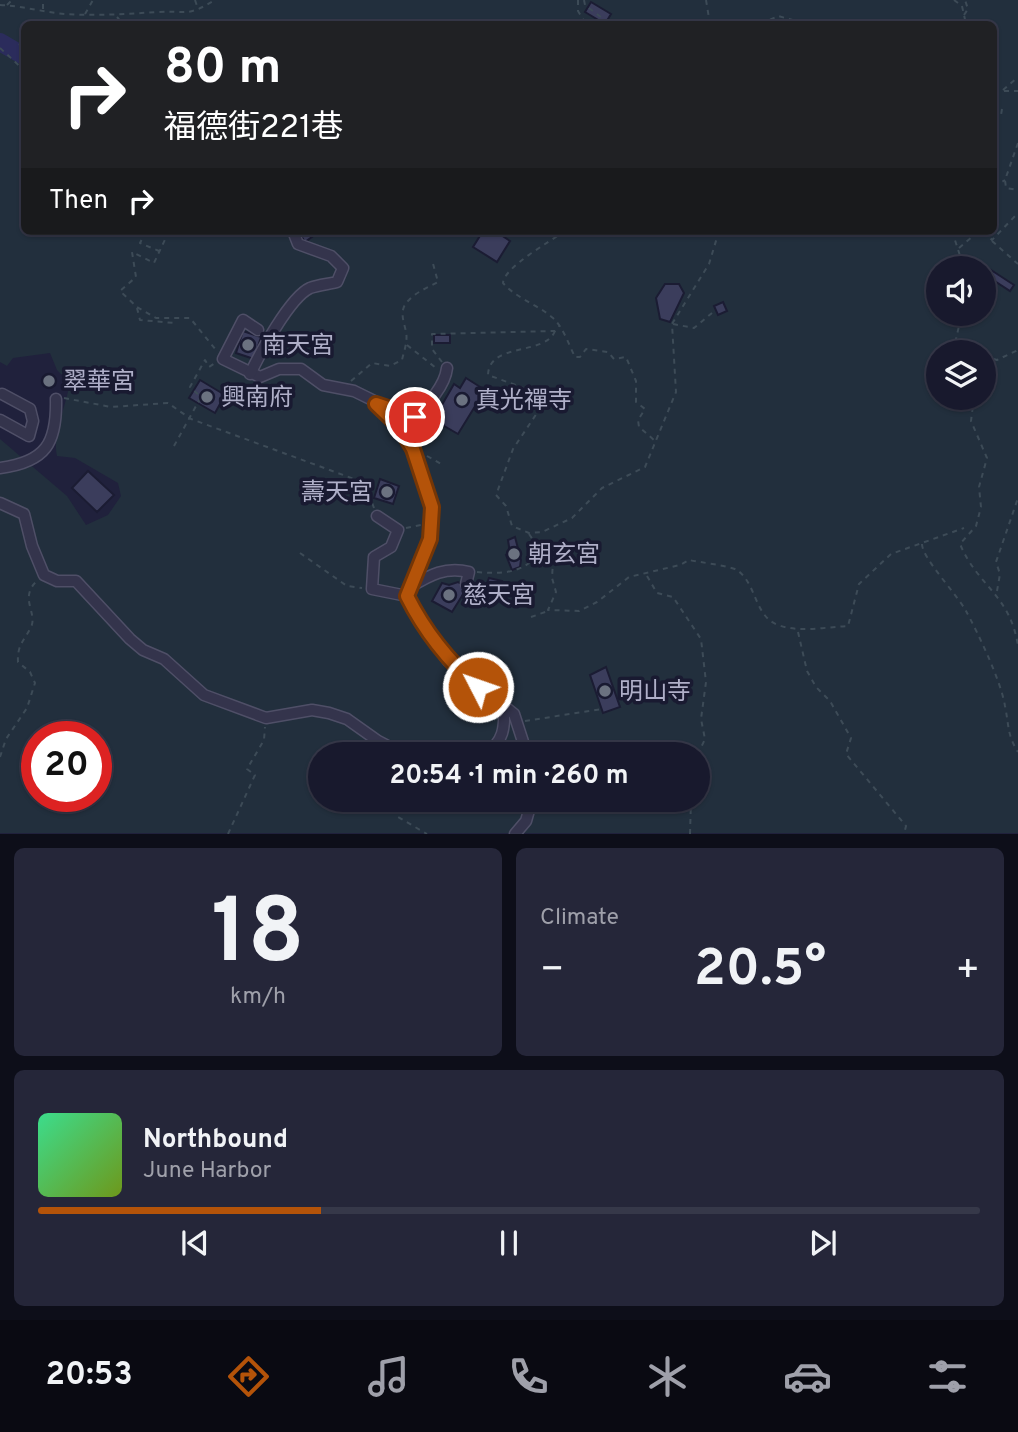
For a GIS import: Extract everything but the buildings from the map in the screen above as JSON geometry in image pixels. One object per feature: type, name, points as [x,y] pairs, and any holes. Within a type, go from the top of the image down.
[{"type":"lane","points":[[250,374],[294,304],[308,289],[337,282],[343,268],[331,256],[298,244],[295,235]]},
{"type":"lane","points":[[258,330],[243,320],[223,359],[260,377],[279,369],[301,369],[323,385],[354,391],[376,404],[415,417],[428,405],[447,372]]},
{"type":"lane","points":[[0,419],[29,436],[33,421],[30,409],[1,394]]},
{"type":"lane","points":[[0,468],[31,461],[42,453],[54,433],[56,398]]},
{"type":"lane","points":[[376,404],[400,427],[413,449],[428,494],[433,522],[430,539],[408,592],[417,618],[449,661],[514,714],[523,742]]},
{"type":"lane","points":[[0,503],[24,514],[32,546],[44,575],[57,581],[76,581],[130,639],[143,650],[164,659],[204,695],[266,718],[312,710],[329,713],[347,719],[380,742]]},
{"type":"lane","points":[[377,516],[398,530],[391,547],[374,557],[372,589],[408,592],[444,570],[469,572],[466,584]]},
{"type":"lane","points":[[499,742],[503,734],[504,706]]},
{"type":"lane","points":[[515,834],[526,821],[529,812]]},
{"type":"path","points":[[7,5],[12,0]]},
{"type":"path","points":[[43,0],[43,10]]},
{"type":"path","points":[[85,15],[93,0]]},
{"type":"path","points":[[195,0],[199,10]]},
{"type":"path","points":[[0,5],[85,15],[116,16],[163,12],[178,15],[199,10],[215,0]]},
{"type":"path","points":[[578,0],[578,11],[584,21]]},
{"type":"path","points":[[584,0],[584,5],[606,21]]},
{"type":"path","points":[[706,0],[710,21]]},
{"type":"path","points":[[954,0],[962,6],[965,21]]},
{"type":"path","points":[[964,15],[968,9],[965,0]]},
{"type":"path","points":[[116,16],[121,21]]},
{"type":"path","points":[[767,21],[778,16],[797,21]]},
{"type":"path","points":[[0,48],[21,67]]},
{"type":"path","points":[[1002,90],[1018,77]]},
{"type":"path","points":[[997,90],[1018,91]]},
{"type":"path","points":[[1018,143],[1005,180],[1006,188],[1018,190]]},
{"type":"path","points":[[997,185],[1005,180]]},
{"type":"path","points":[[997,235],[1018,213]]},
{"type":"path","points":[[144,235],[140,243],[160,252]]},
{"type":"path","points":[[167,235],[154,263],[132,252],[136,277],[120,290],[137,307],[156,318],[190,318],[223,359],[209,367],[205,360],[190,387],[201,397],[174,446]]},
{"type":"path","points":[[559,235],[514,266],[502,278],[514,296],[531,302],[559,326],[575,357],[580,357],[586,349],[608,352],[614,359],[626,357],[631,362],[636,381],[636,402],[645,409],[638,420],[639,427],[654,441]]},
{"type":"path","points":[[559,326],[548,342],[494,361],[488,371],[488,375],[535,392],[539,401],[537,413],[513,449],[496,495],[506,506],[512,526],[528,533],[541,532],[572,518],[602,488],[645,467],[676,393],[671,324],[709,264],[718,235]]},
{"type":"path","points":[[954,235],[960,256]]},
{"type":"path","points":[[959,248],[974,235]]},
{"type":"path","points":[[988,235],[1018,264]]},
{"type":"path","points":[[992,240],[997,235]]},
{"type":"path","points":[[354,391],[351,381],[372,363],[390,366],[402,360],[406,345],[406,332],[401,319],[404,307],[408,300],[438,282],[432,260]]},
{"type":"path","points":[[137,307],[140,320],[174,323]]},
{"type":"path","points":[[671,324],[695,328],[712,313]]},
{"type":"path","points":[[447,372],[432,349],[432,334],[555,331]]},
{"type":"path","points":[[406,345],[447,372]]},
{"type":"path","points":[[996,360],[1018,349]]},
{"type":"path","points":[[56,398],[111,407],[168,403],[191,419],[365,483],[377,516]]},
{"type":"path","points":[[972,410],[971,421],[987,458],[979,488],[981,507],[976,526],[960,544],[975,573],[997,592],[1010,616],[1018,646]]},
{"type":"path","points":[[413,449],[443,465]]},
{"type":"path","points":[[997,592],[1000,575],[996,562],[1018,498]]},
{"type":"path","points":[[398,530],[433,522]]},
{"type":"path","points":[[531,617],[548,611],[579,611],[597,602],[629,577],[647,575],[689,560],[735,569],[753,590],[762,613],[775,624],[798,631],[809,627],[848,626],[859,584],[891,554],[964,528]]},
{"type":"path","points":[[469,572],[503,574],[521,568],[537,555],[538,547],[528,533]]},
{"type":"path","points":[[922,543],[922,552],[927,561],[955,592],[981,642],[1005,706],[1008,737],[1018,752]]},
{"type":"path","points":[[538,547],[554,545],[552,578],[556,592],[548,611]]},
{"type":"path","points":[[300,553],[347,586],[372,589]]},
{"type":"path","points":[[0,757],[6,739],[27,708],[35,683],[30,672],[18,663],[17,649],[32,627],[29,593],[34,583],[44,575]]},
{"type":"path","points":[[647,575],[657,593],[673,597],[682,607],[701,639],[706,682],[701,719],[704,742]]},
{"type":"path","points":[[798,631],[807,671],[816,687],[830,701],[851,738],[846,754],[906,826],[904,834]]},
{"type":"path","points":[[517,723],[602,709]]},
{"type":"path","points":[[228,834],[255,775],[247,769],[264,740],[266,718]]},
{"type":"path","points":[[395,812],[398,817],[427,834]]},
{"type":"path","points":[[690,834],[691,812]]},
{"type":"shaded area","points":[[0,0],[1018,0],[1018,833],[0,833],[0,439],[67,496],[86,525],[108,515],[121,496],[118,483],[75,458],[57,456],[58,430],[70,383],[57,370],[50,353],[13,358],[7,366],[0,362]]},
{"type":"waterway","points":[[0,42],[21,54]]},
{"type":"place","name":"南天宮","points":[[248,345]]},
{"type":"place","name":"翠華宮","points":[[49,381]]},
{"type":"place","name":"興南府","points":[[207,397]]},
{"type":"place","name":"真光禪寺","points":[[462,400]]},
{"type":"place","name":"壽天宮","points":[[387,492]]},
{"type":"place","name":"朝玄宮","points":[[514,554]]},
{"type":"place","name":"慈天宮","points":[[449,595]]},
{"type":"place","name":"明山寺","points":[[605,691]]},
{"type":"route","points":[[415,417],[407,417],[376,404],[400,427],[413,449],[432,507],[430,539],[407,596],[417,618],[449,661],[478,687]]}]
